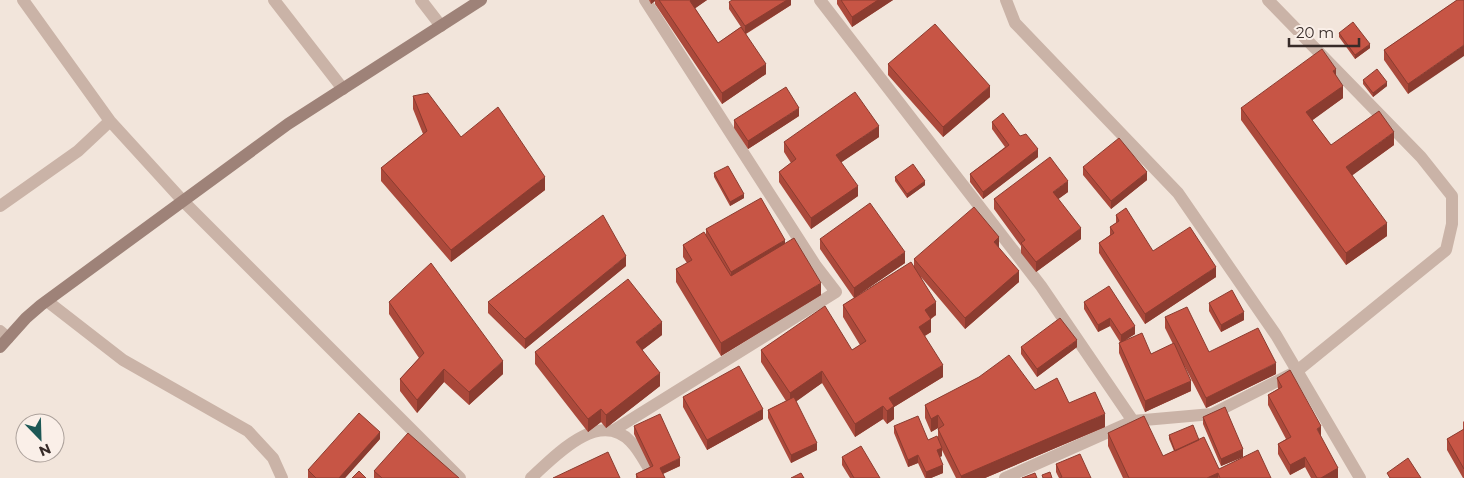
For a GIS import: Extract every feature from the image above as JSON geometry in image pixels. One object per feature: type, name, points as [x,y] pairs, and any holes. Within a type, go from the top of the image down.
[{"type":"street","points":[[23,0],[110,121],[183,201],[460,478]]},
{"type":"street","points":[[274,0],[343,89]]},
{"type":"street","points":[[421,0],[441,26]]},
{"type":"street","points":[[3,339],[47,300],[288,124],[481,0]]},
{"type":"street","points":[[530,478],[572,443],[595,431],[614,430],[836,292],[816,266],[645,0]]},
{"type":"street","points":[[820,0],[1041,286],[1133,421]]},
{"type":"street","points":[[1006,0],[1015,22],[1178,193],[1276,335],[1360,478]]},
{"type":"street","points":[[1005,478],[1133,421],[1212,414],[1297,371],[1446,250],[1452,224],[1452,196],[1421,157],[1268,0]]},
{"type":"street","points":[[0,206],[78,152],[110,121]]},
{"type":"street","points":[[47,300],[123,360],[248,431],[273,458],[282,478]]},
{"type":"street","points":[[614,430],[631,442],[655,478]]},
{"type":"building","points":[[659,0],[691,0],[718,43],[741,27],[766,64],[722,93]]},
{"type":"building","points":[[732,0],[787,0],[745,26],[729,2]]},
{"type":"building","points":[[841,0],[878,0],[852,17]]},
{"type":"building","points":[[1457,0],[1464,0],[1464,45],[1408,84],[1384,50]]},
{"type":"building","points":[[1353,22],[1370,44],[1355,55],[1339,33]]},
{"type":"building","points":[[935,24],[990,86],[943,127],[888,64]]},
{"type":"building","points":[[1322,49],[1336,69],[1333,71],[1343,86],[1306,112],[1331,145],[1379,111],[1394,132],[1346,167],[1387,223],[1346,253],[1241,108]]},
{"type":"building","points":[[1377,69],[1387,82],[1373,93],[1363,80]]},
{"type":"building","points":[[786,87],[799,108],[748,141],[734,120]]},
{"type":"building","points":[[855,92],[879,126],[836,155],[858,186],[811,218],[779,172],[796,159],[784,142]]},
{"type":"building","points":[[428,93],[461,137],[498,107],[545,177],[451,250],[381,168],[427,131],[413,96]]},
{"type":"building","points":[[1003,113],[1020,136],[1026,134],[1038,149],[983,192],[970,174],[1009,145],[992,122]]},
{"type":"building","points":[[1119,138],[1147,172],[1111,201],[1083,167]]},
{"type":"building","points":[[1050,157],[1068,181],[1053,192],[1081,228],[1036,262],[1021,243],[1025,240],[994,199]]},
{"type":"building","points":[[913,164],[925,181],[907,194],[895,177]]},
{"type":"building","points":[[728,166],[744,194],[730,202],[714,173]]},
{"type":"building","points":[[761,198],[785,240],[731,272],[706,229]]},
{"type":"building","points":[[870,203],[905,252],[854,288],[820,239]]},
{"type":"building","points":[[974,207],[999,237],[994,242],[1019,271],[965,318],[914,259]]},
{"type":"building","points":[[1126,208],[1153,251],[1190,227],[1216,267],[1145,314],[1099,243],[1114,233],[1110,227],[1119,221],[1116,215]]},
{"type":"building","points":[[603,215],[626,256],[525,339],[488,302]]},
{"type":"building","points":[[704,232],[731,276],[794,238],[821,283],[721,343],[676,269],[692,260],[683,245]]},
{"type":"building","points":[[911,262],[936,302],[925,310],[931,319],[919,327],[943,365],[889,398],[894,406],[887,411],[883,406],[855,424],[822,371],[790,393],[761,350],[825,306],[852,350],[866,341],[843,305]]},
{"type":"building","points":[[431,263],[503,361],[469,392],[444,369],[417,400],[400,379],[424,353],[389,302]]},
{"type":"building","points":[[628,279],[662,322],[636,342],[660,373],[606,415],[601,409],[588,419],[535,352]]},
{"type":"building","points":[[1109,286],[1135,326],[1121,335],[1110,318],[1098,325],[1084,302]]},
{"type":"building","points":[[1232,290],[1244,312],[1221,325],[1209,303]]},
{"type":"building","points":[[1187,307],[1209,352],[1258,328],[1276,363],[1206,398],[1165,317]]},
{"type":"building","points":[[1060,318],[1077,340],[1037,369],[1021,347]]},
{"type":"building","points":[[1142,333],[1151,354],[1174,343],[1191,381],[1145,401],[1119,343]]},
{"type":"building","points":[[1009,355],[1035,390],[1057,378],[1069,403],[1095,392],[1105,414],[961,476],[938,429],[944,425],[938,415],[931,419],[925,405],[979,377]]},
{"type":"building","points":[[739,366],[763,409],[707,440],[683,397]]},
{"type":"building","points":[[1290,370],[1321,426],[1317,429],[1338,468],[1321,478],[1317,478],[1305,457],[1290,465],[1278,444],[1291,437],[1268,395],[1282,387],[1277,378]]},
{"type":"building","points":[[794,397],[817,443],[791,455],[768,410]]},
{"type":"building","points":[[1225,407],[1243,449],[1221,459],[1203,417]]},
{"type":"building","points":[[359,413],[380,432],[339,478],[316,478],[308,470]]},
{"type":"building","points":[[660,414],[680,458],[660,468],[665,478],[638,478],[636,474],[653,466],[634,426]]},
{"type":"building","points":[[918,416],[928,440],[937,436],[942,448],[937,450],[943,465],[926,472],[918,455],[908,460],[894,426]]},
{"type":"building","points":[[1144,416],[1163,456],[1204,437],[1219,469],[1258,450],[1271,478],[1220,478],[1218,473],[1207,478],[1129,478],[1108,433]]},
{"type":"building","points":[[1193,425],[1199,440],[1175,451],[1169,435]]},
{"type":"building","points":[[1464,429],[1464,469],[1447,439]]},
{"type":"building","points":[[408,433],[459,478],[382,478],[374,471]]},
{"type":"building","points":[[861,446],[880,478],[854,478],[842,457]]},
{"type":"building","points":[[608,452],[620,478],[553,478]]},
{"type":"building","points":[[1080,454],[1091,478],[1060,478],[1062,477],[1056,464]]},
{"type":"building","points":[[1408,458],[1421,478],[1390,478],[1387,473]]},
{"type":"building","points":[[359,471],[366,478],[352,478]]},
{"type":"building","points":[[1050,472],[1052,478],[1043,478],[1042,475]]},
{"type":"building","points":[[801,473],[804,478],[791,478]]},
{"type":"building","points":[[1035,473],[1037,478],[1022,478]]}]
